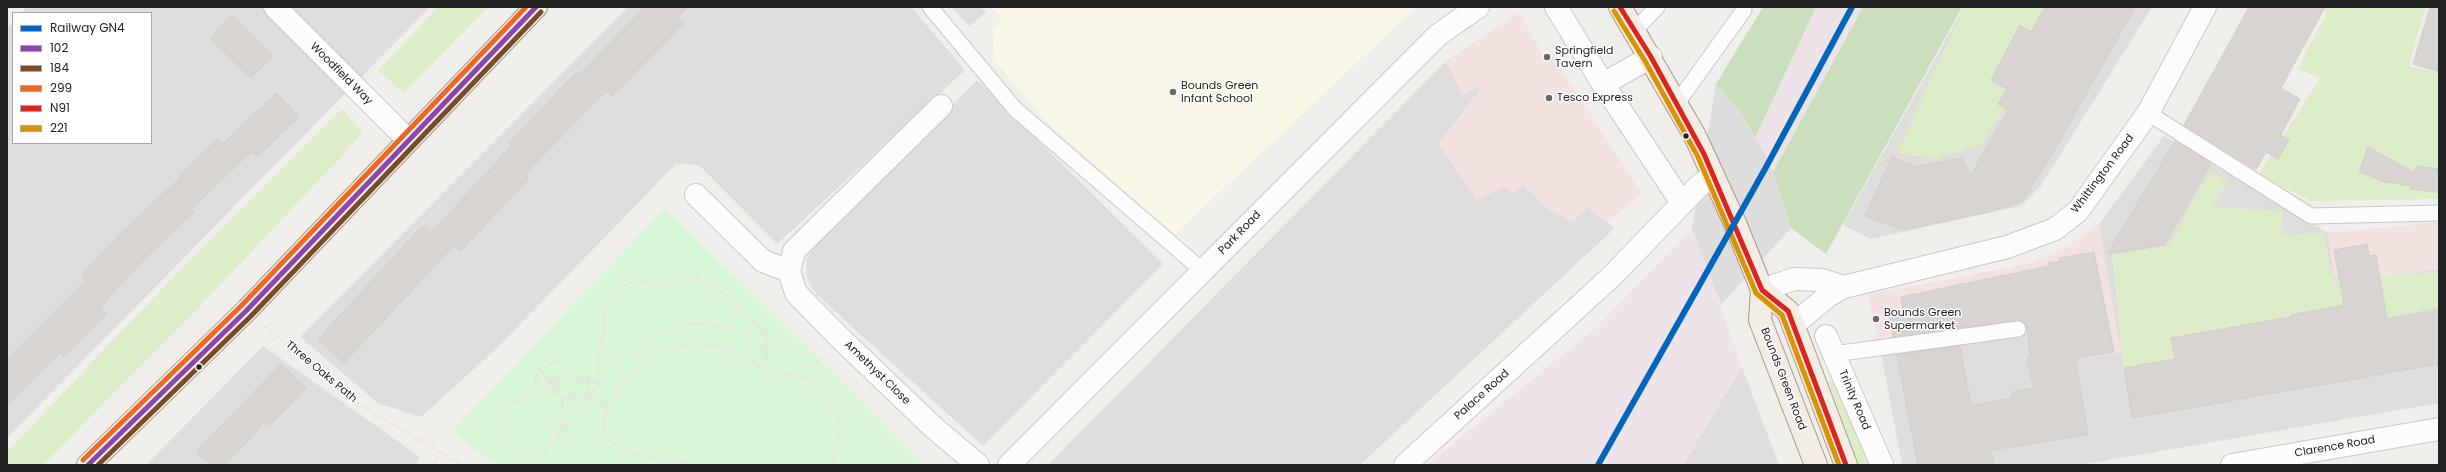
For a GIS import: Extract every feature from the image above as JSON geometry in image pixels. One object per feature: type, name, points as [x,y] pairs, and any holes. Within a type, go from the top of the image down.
[{"type":"main road","points":[[88,465],[246,311],[536,7]]},
{"type":"main road","name":"Bounds Green Road","points":[[1620,7],[1677,103],[1704,154],[1706,180],[1754,269],[1762,290],[1760,320],[1816,465]]},
{"type":"main road","points":[[1762,290],[1788,311],[1846,465]]},
{"type":"street","name":"Woodfield Way","points":[[275,7],[408,140]]},
{"type":"street","name":"Park Road","points":[[1009,465],[1438,35],[1478,7]]},
{"type":"street","points":[[1556,7],[1603,84],[1682,203]]},
{"type":"street","name":"Whittington Road","points":[[1793,325],[1828,296],[1844,287],[2007,246],[2055,229],[2078,211],[2148,113],[2205,7]]},
{"type":"street","points":[[1603,84],[1651,58]]},
{"type":"street","points":[[696,195],[763,261],[789,270],[794,251],[941,106]]},
{"type":"street","name":"Palace Road","points":[[1405,465],[1612,276],[1706,180]]},
{"type":"street","name":"Amethyst Close","points":[[789,270],[796,293],[933,427],[978,465]]},
{"type":"street","points":[[1762,290],[1794,279],[1822,280],[1844,287]]},
{"type":"street","name":"Trinity Road","points":[[1830,345],[1882,465]]},
{"type":"street","name":"Clarence Road","points":[[2232,465],[2283,461],[2439,430]]},
{"type":"lane","points":[[930,7],[1015,109],[1203,272]]},
{"type":"lane","points":[[1635,30],[1657,7]]},
{"type":"lane","points":[[1677,103],[1744,10],[1743,7]]},
{"type":"lane","points":[[2148,113],[2311,216],[2439,212]]},
{"type":"lane","points":[[1830,345],[2018,328]]},
{"type":"path","points":[[367,70],[429,7]]},
{"type":"path","points":[[599,384],[598,353],[605,335],[605,305],[619,286],[640,281],[674,284],[690,277],[718,287],[735,309],[767,332],[768,357],[765,370]]},
{"type":"path","name":"Three Oaks Path","points":[[246,311],[353,401],[462,465]]},
{"type":"path","points":[[537,465],[537,460],[588,400],[612,364],[648,339],[694,324],[731,328],[755,341],[768,357]]},
{"type":"path","points":[[804,377],[839,336]]},
{"type":"path","points":[[695,465],[624,452],[609,439],[603,425],[608,406],[628,375],[653,355],[676,346],[695,344],[724,347],[749,358],[765,370],[804,377],[822,389],[837,410],[840,432],[832,465]]},
{"type":"path","points":[[530,465],[524,463],[512,450],[504,437],[496,433],[495,425],[502,412],[511,404],[524,398],[532,392],[534,381],[540,369],[557,360],[575,374],[599,384]]},
{"type":"path","points":[[540,369],[560,396],[563,418],[559,431]]},
{"type":"path","points":[[548,380],[588,379]]},
{"type":"path","points":[[588,379],[588,400]]},
{"type":"path","points":[[548,380],[574,396],[608,406]]},
{"type":"path","points":[[534,381],[560,396]]},
{"type":"path","points":[[561,401],[574,396]]},
{"type":"path","points":[[434,465],[440,452]]},
{"type":"shaded area","points":[[27,7],[430,7],[7,438],[7,28],[12,23],[12,144],[152,144],[152,12],[22,12]]},
{"type":"shaded area","points":[[628,7],[911,7],[965,70],[777,244],[699,165],[676,164],[497,348],[421,417],[378,403],[300,337]]},
{"type":"shaded area","points":[[951,7],[981,7],[986,12],[969,26]]},
{"type":"shaded area","name":"Bounds Green Infant School","points":[[991,7],[1416,7],[1175,234],[1049,124],[994,60],[993,30],[1002,17]]},
{"type":"shaded area","points":[[1816,7],[1863,7],[1773,172],[1714,288],[1742,367],[1683,465],[1427,465],[1597,327],[1692,229],[1698,244],[1755,138]]},
{"type":"shaded area","points":[[1964,7],[2152,7],[2041,186],[2021,206],[1871,239],[1843,225]]},
{"type":"shaded area","points":[[1519,12],[1543,55],[1552,55],[1642,194],[1607,222],[1587,207],[1573,222],[1547,209],[1523,184],[1514,194],[1505,187],[1477,200],[1438,144],[1484,84],[1463,95],[1446,61]]},
{"type":"shaded area","points":[[1446,61],[1463,95],[1485,82],[1505,187],[1523,184],[1547,209],[1573,222],[1587,207],[1615,228],[1360,465],[1048,465]]},
{"type":"shaded area","points":[[977,80],[1163,264],[983,446],[815,293],[807,277],[806,259],[815,246]]},
{"type":"shaded area","points":[[2164,136],[2328,233],[2334,277],[2381,276],[2439,269],[2439,403],[2080,465],[1902,465],[1879,342],[2068,313],[2120,353],[2099,224]]},
{"type":"shaded area","points":[[2439,222],[2439,269],[2381,276],[2334,277],[2328,233]]},
{"type":"shaded area","points":[[2099,224],[2121,353],[2078,360],[2068,313],[1879,342],[1868,295],[2032,263],[2071,244]]},
{"type":"shaded area","points":[[263,346],[420,457],[416,465],[146,465]]},
{"type":"shaded area","points":[[1742,367],[1779,465],[1683,465]]},
{"type":"green space","points":[[439,7],[488,7],[404,93],[378,70]]},
{"type":"green space","points":[[1763,7],[1816,7],[1755,138],[1741,113],[1716,84]]},
{"type":"green space","points":[[1863,7],[1962,7],[1826,254],[1791,228],[1773,172]]},
{"type":"green space","points":[[1964,7],[2068,7],[1982,144],[1937,159],[1897,153]]},
{"type":"green space","points":[[2320,7],[2352,7],[2358,10],[2360,7],[2425,7],[2409,66],[2439,73],[2439,199],[2312,201],[2258,175],[2320,79],[2298,69],[2327,12]]},
{"type":"green space","points":[[342,109],[363,133],[227,278],[43,465],[7,465],[7,452],[179,271]]},
{"type":"green space","points":[[2210,172],[2228,180],[2212,207],[2282,211],[2284,235],[2323,233],[2333,280],[2439,272],[2439,306],[2172,369],[2124,377],[2112,255],[2168,246]]},
{"type":"green space","points":[[665,208],[820,359],[925,465],[496,465],[451,432]]},
{"type":"green space","points":[[1834,380],[1873,465],[1858,465],[1829,383]]},
{"type":"pier","points":[[1716,84],[1741,113],[1763,151],[1773,172],[1791,228],[1721,305],[1692,229]]},
{"type":"building","points":[[645,7],[688,7],[677,18],[683,24],[612,96],[606,91],[525,174],[529,178],[461,251],[454,245],[344,363],[318,339],[423,225],[431,233],[511,146],[509,143],[576,73],[579,75]]},
{"type":"building","points":[[2045,7],[2135,7],[2057,146],[2023,201],[1988,212],[1904,230],[1865,216],[1892,157],[1916,167],[1961,158],[1971,175],[2008,110],[1998,104],[2007,89],[1991,80],[2020,25],[2031,32]]},
{"type":"building","points":[[2249,7],[2325,7],[2281,88],[2300,99],[2281,135],[2289,140],[2278,159],[2266,152],[2256,170],[2184,125]]},
{"type":"building","points":[[2430,7],[2439,7],[2439,72],[2413,64]]},
{"type":"building","points":[[232,16],[272,56],[251,78],[210,38]]},
{"type":"building","points":[[276,93],[299,117],[257,157],[251,152],[191,209],[194,212],[146,257],[100,307],[107,314],[64,357],[60,352],[7,405],[7,359],[86,280],[81,275],[121,233],[180,178],[179,176],[218,139],[223,144]]},
{"type":"building","points":[[2175,141],[2211,163],[2164,245],[2107,254]]},
{"type":"building","points":[[2368,147],[2414,172],[2416,166],[2439,169],[2439,192],[2410,189],[2411,186],[2385,182],[2359,172]]},
{"type":"building","points":[[2367,244],[2369,256],[2376,255],[2387,319],[2439,310],[2439,364],[2132,418],[2124,368],[2175,359],[2171,338],[2291,317],[2291,315],[2344,305],[2334,250]]},
{"type":"building","points":[[2094,252],[2114,352],[2075,359],[2088,435],[1991,450],[1994,465],[1918,465],[1897,355],[1960,346],[1971,406],[2013,398],[2012,392],[2034,388],[2027,361],[2030,354],[2027,327],[2023,321],[2017,320],[1893,337],[1889,314],[1903,311],[1901,297],[2049,266],[2048,263],[2060,261],[2059,258]]},
{"type":"building","points":[[281,364],[306,388],[269,426],[265,422],[225,465],[210,465],[196,452]]},
{"type":"rail line","name":"GN4","points":[[1598,465],[1765,169],[1852,7]]},
{"type":"transit line","name":"299","points":[[83,460],[241,306],[526,7]]},
{"type":"transit line","name":"102","points":[[88,465],[246,311],[536,7]]},
{"type":"transit line","name":"N91","points":[[1620,7],[1651,57],[1704,154],[1762,290],[1788,311],[1846,465]]},
{"type":"transit line","name":"221","points":[[1614,11],[1645,61],[1698,157],[1756,293],[1782,315],[1839,465]]},
{"type":"transit line","name":"184","points":[[98,465],[251,316],[541,12]]},
{"type":"place","name":"Springfield Tavern","points":[[1547,57]]},
{"type":"place","name":"Bounds Green Infant School","points":[[1173,92]]},
{"type":"place","name":"Tesco Express","points":[[1549,98]]},
{"type":"place","name":"Bounds Green Supermarket","points":[[1876,319]]}]
